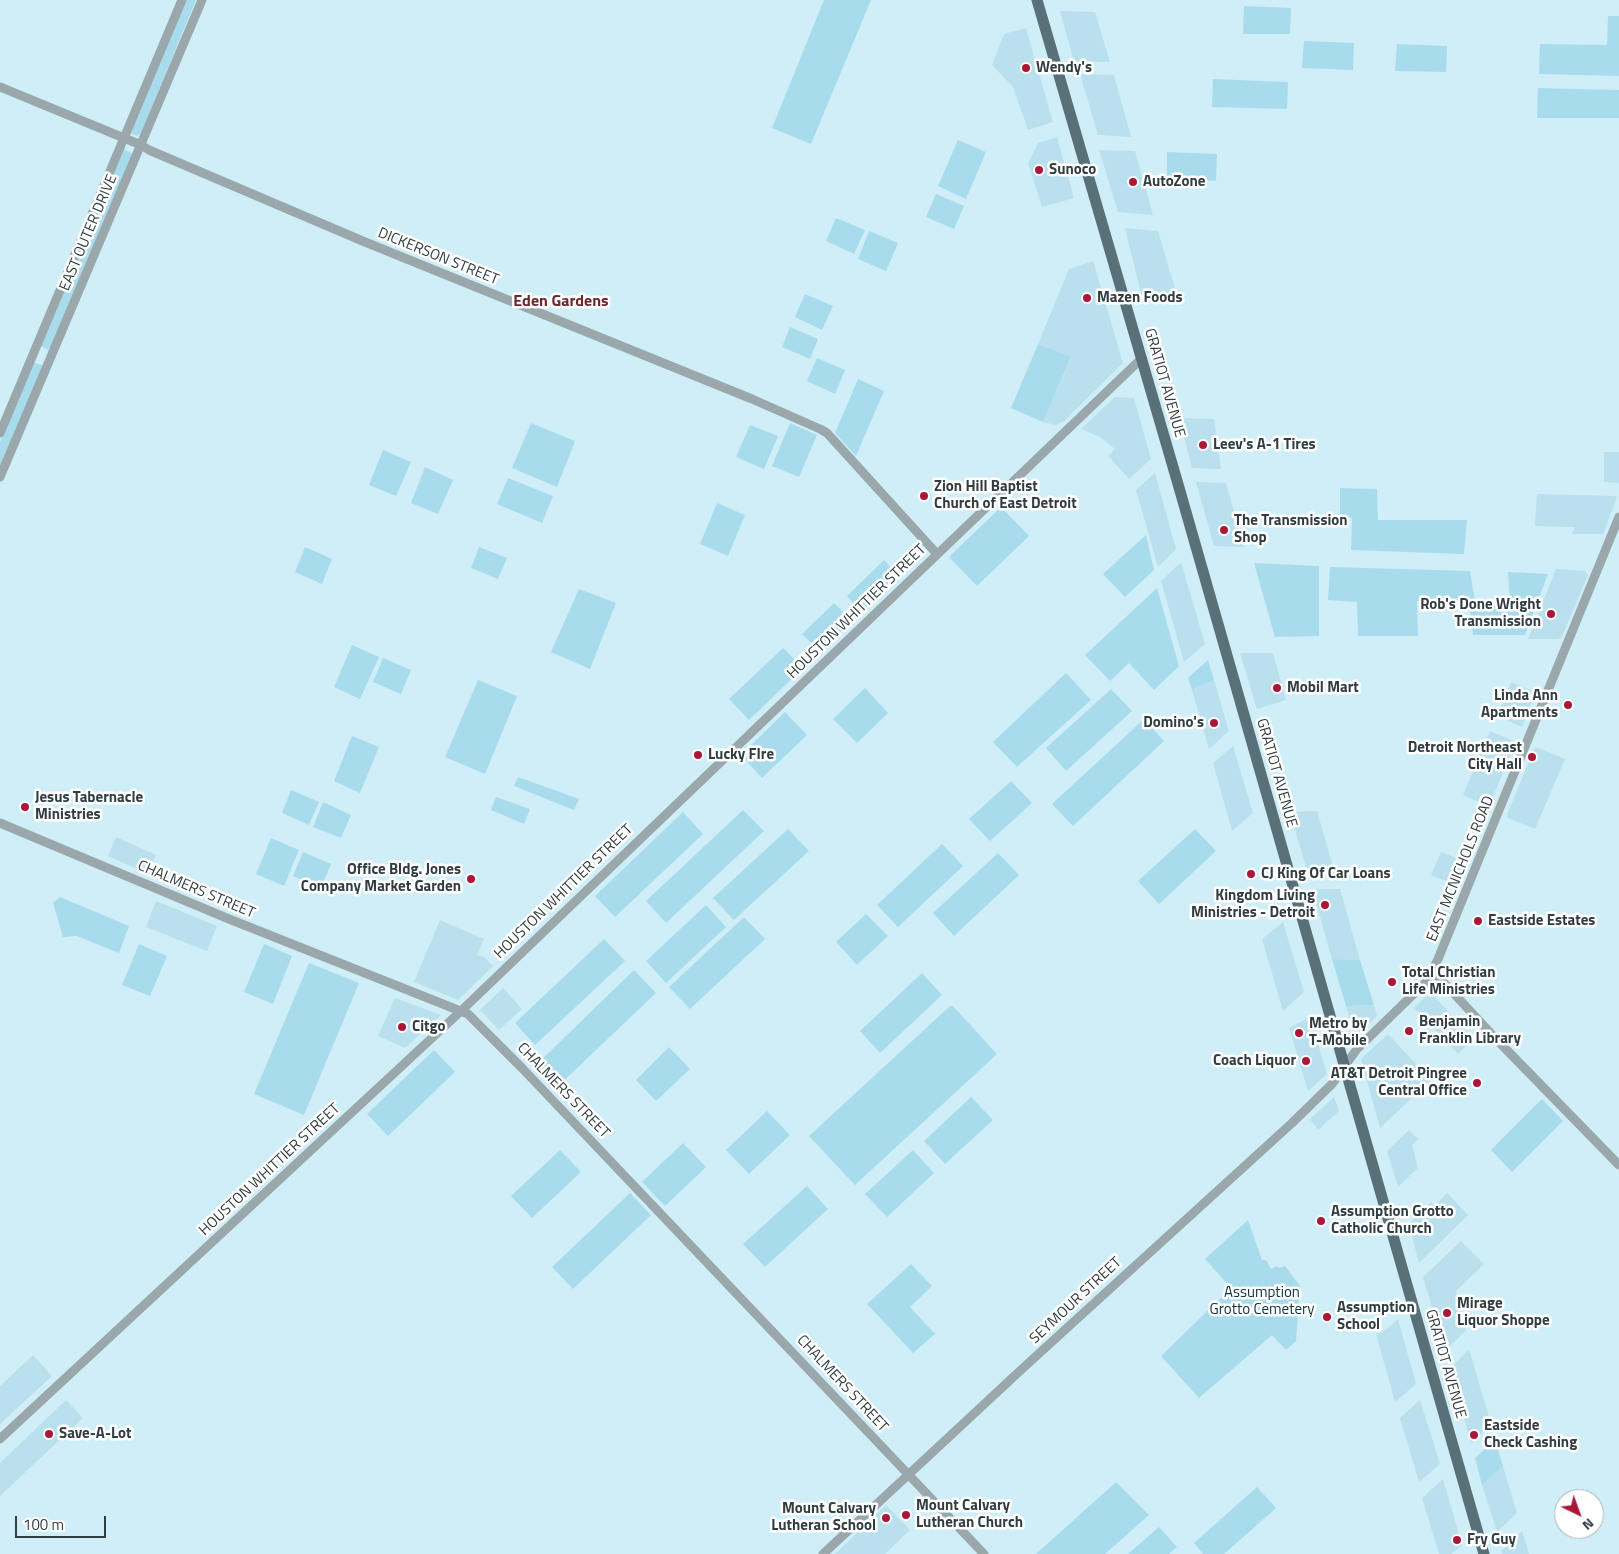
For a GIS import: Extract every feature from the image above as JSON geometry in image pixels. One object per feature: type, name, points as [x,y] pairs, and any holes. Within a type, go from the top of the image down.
[{"type":"main road","name":"GRATIOT AVENUE","points":[[1037,0],[1484,1554]]},
{"type":"street","name":"EAST OUTER DRIVE","points":[[0,432],[182,0]]},
{"type":"street","name":"EAST OUTER DRIVE","points":[[0,477],[202,0]]},
{"type":"street","name":"DICKERSON STREET","points":[[0,87],[141,145],[365,242],[762,403],[820,429],[827,433],[937,554]]},
{"type":"street","name":"HOUSTON WHITTIER STREET","points":[[0,1439],[461,1011],[1141,359]]},
{"type":"street","name":"EAST MCNICHOLS ROAD","points":[[1344,1066],[1357,1049],[1426,982],[1529,739],[1619,517]]},
{"type":"street","name":"CHALMERS STREET","points":[[0,823],[229,919],[471,1016],[522,1067],[984,1554]]},
{"type":"street","points":[[1432,970],[1497,1040],[1619,1165]]},
{"type":"street","name":"SEYMOUR STREET","points":[[823,1554],[1292,1123],[1332,1084],[1344,1066]]},
{"type":"shaded area","points":[[1060,11],[1095,12],[1110,62],[1074,62]]},
{"type":"shaded area","points":[[1026,28],[1053,122],[1028,130],[1013,87],[992,65],[1004,34]]},
{"type":"shaded area","points":[[1080,74],[1114,75],[1131,137],[1098,135]]},
{"type":"shaded area","points":[[1057,137],[1074,198],[1042,207],[1028,163],[1038,143]]},
{"type":"shaded area","points":[[1099,150],[1135,151],[1153,215],[1118,212]]},
{"type":"shaded area","points":[[1125,228],[1158,231],[1179,302],[1143,302]]},
{"type":"shaded area","points":[[1093,261],[1123,363],[1064,421],[1056,425],[1043,422],[1071,358],[1038,344],[1069,269]]},
{"type":"shaded area","points":[[1115,397],[1134,398],[1151,459],[1129,479],[1108,456],[1115,449],[1100,437],[1081,429]]},
{"type":"shaded area","points":[[1179,418],[1214,419],[1221,469],[1192,468]]},
{"type":"shaded area","points":[[1604,452],[1619,452],[1619,483],[1604,482]]},
{"type":"shaded area","points":[[1155,473],[1176,549],[1158,567],[1136,490]]},
{"type":"shaded area","points":[[1196,482],[1226,483],[1244,547],[1214,546]]},
{"type":"shaded area","points":[[1537,494],[1616,496],[1617,498],[1603,534],[1572,534],[1575,527],[1535,526]]},
{"type":"shaded area","points":[[1181,562],[1205,644],[1184,662],[1161,581]]},
{"type":"shaded area","points":[[1556,569],[1585,571],[1588,575],[1562,637],[1558,639],[1528,639]]},
{"type":"shaded area","points":[[1240,653],[1273,653],[1286,700],[1257,709]]},
{"type":"shaded area","points":[[1214,680],[1229,731],[1209,749],[1192,690]]},
{"type":"shaded area","points":[[1511,682],[1536,692],[1522,727],[1497,716]]},
{"type":"shaded area","points":[[1490,731],[1516,742],[1489,806],[1463,795]]},
{"type":"shaded area","points":[[1233,746],[1253,813],[1232,831],[1213,763]]},
{"type":"shaded area","points":[[1536,747],[1565,759],[1535,829],[1508,818],[1507,815]]},
{"type":"shaded area","points":[[1317,811],[1335,873],[1308,874],[1290,812]]},
{"type":"shaded area","points":[[116,837],[156,855],[148,874],[108,856]]},
{"type":"shaded area","points":[[1441,852],[1466,862],[1456,885],[1431,875]]},
{"type":"shaded area","points":[[1312,889],[1340,889],[1360,960],[1332,959]]},
{"type":"shaded area","points":[[156,901],[217,926],[207,951],[146,927]]},
{"type":"shaded area","points":[[440,920],[484,939],[477,955],[484,957],[493,966],[458,1000],[414,982]]},
{"type":"shaded area","points":[[1283,922],[1304,992],[1283,1011],[1262,939]]},
{"type":"shaded area","points":[[503,988],[522,1009],[499,1030],[480,1010]]},
{"type":"shaded area","points":[[1430,992],[1474,1039],[1458,1054],[1414,1008]]},
{"type":"shaded area","points":[[395,998],[441,1015],[405,1048],[378,1036]]},
{"type":"shaded area","points":[[1374,1005],[1377,1016],[1355,1038],[1346,1006]]},
{"type":"shaded area","points":[[1310,1017],[1327,1074],[1308,1091],[1289,1028]]},
{"type":"shaded area","points":[[1388,1034],[1431,1080],[1380,1128],[1361,1059]]},
{"type":"shaded area","points":[[1334,1097],[1339,1111],[1318,1130],[1310,1119]]},
{"type":"shaded area","points":[[1409,1130],[1418,1139],[1412,1145],[1418,1168],[1398,1187],[1387,1151]]},
{"type":"shaded area","points":[[1447,1193],[1468,1215],[1419,1263],[1409,1224],[1431,1202],[1435,1205]]},
{"type":"shaded area","points":[[1461,1241],[1484,1264],[1456,1291],[1466,1330],[1445,1352],[1423,1277]]},
{"type":"shaded area","points":[[1398,1319],[1416,1384],[1395,1402],[1376,1334],[1383,1332]]},
{"type":"shaded area","points":[[1469,1349],[1491,1424],[1471,1443],[1450,1369]]},
{"type":"shaded area","points":[[33,1355],[52,1376],[0,1424],[0,1386]]},
{"type":"shaded area","points":[[66,1400],[83,1418],[0,1496],[0,1463]]},
{"type":"shaded area","points":[[1420,1400],[1440,1464],[1419,1482],[1400,1418]]},
{"type":"shaded area","points":[[1503,1466],[1517,1513],[1497,1532],[1482,1485]]},
{"type":"shaded area","points":[[1443,1479],[1462,1545],[1451,1554],[1439,1554],[1422,1498]]},
{"type":"shaded area","name":"Mount Calvary Lutheran School","points":[[886,1505],[910,1530],[885,1554],[835,1554]]},
{"type":"shaded area","points":[[1522,1531],[1529,1554],[1502,1554],[1501,1551]]},
{"type":"green space","points":[[186,0],[196,0],[141,133],[137,136],[130,133]]},
{"type":"green space","points":[[824,0],[871,0],[811,144],[772,128]]},
{"type":"green space","points":[[1244,6],[1291,8],[1290,34],[1243,34]]},
{"type":"green space","points":[[1608,16],[1619,16],[1619,76],[1539,74],[1540,44],[1607,45]]},
{"type":"green space","points":[[1304,41],[1354,43],[1353,70],[1302,68]]},
{"type":"green space","points":[[1397,44],[1447,46],[1446,72],[1395,71]]},
{"type":"green space","points":[[1213,79],[1288,82],[1287,109],[1212,107]]},
{"type":"green space","points":[[1538,88],[1619,90],[1619,118],[1537,118]]},
{"type":"green space","points":[[958,140],[986,152],[966,199],[938,186]]},
{"type":"green space","points":[[124,149],[133,154],[48,350],[41,346]]},
{"type":"green space","points":[[1167,152],[1217,154],[1216,181],[1167,179]]},
{"type":"green space","points":[[936,194],[964,206],[954,229],[926,217]]},
{"type":"green space","points":[[836,218],[865,230],[854,254],[826,241]]},
{"type":"green space","points":[[869,231],[898,243],[886,271],[858,259]]},
{"type":"green space","points":[[805,294],[833,306],[822,330],[795,317]]},
{"type":"green space","points":[[790,327],[818,339],[810,359],[782,347]]},
{"type":"green space","points":[[1038,344],[1071,357],[1043,422],[1011,408]]},
{"type":"green space","points":[[817,358],[845,370],[835,394],[807,381]]},
{"type":"green space","points":[[35,363],[42,365],[42,368],[0,468],[0,442]]},
{"type":"green space","points":[[858,379],[884,391],[856,456],[835,433]]},
{"type":"green space","points":[[531,423],[575,441],[557,487],[512,468]]},
{"type":"green space","points":[[790,423],[817,435],[799,477],[772,466]]},
{"type":"green space","points":[[750,425],[778,436],[764,469],[736,457]]},
{"type":"green space","points":[[383,450],[411,462],[396,496],[369,485]]},
{"type":"green space","points":[[425,467],[453,480],[438,514],[411,503]]},
{"type":"green space","points":[[508,478],[553,496],[542,523],[497,504]]},
{"type":"green space","points":[[1340,488],[1377,489],[1378,520],[1467,520],[1464,554],[1351,550],[1352,518],[1340,517]]},
{"type":"green space","points":[[717,503],[745,515],[728,556],[700,544]]},
{"type":"green space","points":[[1001,507],[1029,536],[977,586],[949,557]]},
{"type":"green space","points":[[1146,535],[1154,570],[1125,597],[1103,574]]},
{"type":"green space","points":[[305,547],[332,559],[322,584],[295,572]]},
{"type":"green space","points":[[479,547],[507,558],[498,579],[471,568]]},
{"type":"green space","points":[[884,560],[899,576],[861,612],[847,596]]},
{"type":"green space","points":[[1254,563],[1319,566],[1319,636],[1275,637]]},
{"type":"green space","points":[[1330,567],[1470,571],[1475,602],[1510,601],[1508,572],[1548,574],[1525,635],[1473,635],[1469,602],[1417,601],[1418,636],[1358,636],[1357,602],[1328,600]]},
{"type":"green space","points":[[1157,588],[1179,666],[1154,690],[1129,663],[1110,681],[1085,655]]},
{"type":"green space","points":[[579,589],[616,603],[590,669],[551,652]]},
{"type":"green space","points":[[834,603],[852,621],[820,652],[802,634]]},
{"type":"green space","points":[[352,645],[379,657],[360,699],[334,687]]},
{"type":"green space","points":[[783,648],[803,668],[749,720],[729,699]]},
{"type":"green space","points":[[383,658],[411,670],[401,694],[373,682]]},
{"type":"green space","points":[[1208,660],[1214,680],[1192,690],[1188,678]]},
{"type":"green space","points":[[1066,673],[1091,700],[1017,767],[993,742]]},
{"type":"green space","points":[[478,680],[517,696],[485,774],[445,757]]},
{"type":"green space","points":[[865,688],[888,713],[857,743],[833,719]]},
{"type":"green space","points":[[1111,689],[1132,711],[1066,771],[1046,748]]},
{"type":"green space","points":[[785,712],[807,735],[762,778],[741,755]]},
{"type":"green space","points":[[1144,719],[1164,741],[1073,826],[1052,804]]},
{"type":"green space","points":[[352,736],[379,747],[360,793],[334,781]]},
{"type":"green space","points":[[518,777],[579,799],[574,810],[514,786]]},
{"type":"green space","points":[[1011,781],[1032,803],[990,841],[969,819]]},
{"type":"green space","points":[[291,790],[319,802],[309,825],[282,813]]},
{"type":"green space","points":[[496,797],[530,809],[524,824],[491,810]]},
{"type":"green space","points":[[323,802],[351,815],[341,838],[313,827]]},
{"type":"green space","points":[[743,810],[764,831],[666,923],[646,901]]},
{"type":"green space","points":[[683,812],[703,834],[615,917],[595,896]]},
{"type":"green space","points":[[788,829],[809,851],[734,920],[713,898]]},
{"type":"green space","points":[[1195,829],[1216,851],[1159,904],[1138,881]]},
{"type":"green space","points":[[271,838],[299,850],[284,886],[256,874]]},
{"type":"green space","points":[[942,844],[963,866],[898,927],[877,905]]},
{"type":"green space","points":[[303,852],[331,864],[321,888],[293,876]]},
{"type":"green space","points":[[998,853],[1019,875],[954,936],[933,913]]},
{"type":"green space","points":[[60,897],[129,926],[119,953],[77,936],[63,937],[53,903]]},
{"type":"green space","points":[[706,905],[726,927],[666,983],[646,961]]},
{"type":"green space","points":[[866,914],[888,936],[857,965],[836,942]]},
{"type":"green space","points":[[744,917],[765,939],[690,1009],[669,987]]},
{"type":"green space","points":[[604,939],[625,961],[535,1045],[515,1023]]},
{"type":"green space","points":[[139,944],[167,956],[150,996],[122,985]]},
{"type":"green space","points":[[264,944],[292,956],[273,1004],[244,992]]},
{"type":"green space","points":[[1332,959],[1360,960],[1374,1005],[1346,1006]]},
{"type":"green space","points":[[309,963],[359,983],[304,1115],[254,1094]]},
{"type":"green space","points":[[634,970],[656,993],[555,1089],[534,1067]]},
{"type":"green space","points":[[922,973],[942,995],[880,1053],[860,1031]]},
{"type":"green space","points":[[950,1006],[953,1006],[996,1055],[855,1185],[809,1136]]},
{"type":"green space","points":[[669,1047],[690,1069],[656,1101],[636,1080]]},
{"type":"green space","points":[[434,1050],[455,1072],[388,1136],[367,1114]]},
{"type":"green space","points":[[971,1097],[993,1120],[945,1164],[924,1141]]},
{"type":"green space","points":[[1542,1099],[1563,1121],[1512,1172],[1491,1150]]},
{"type":"green space","points":[[767,1111],[790,1135],[749,1174],[726,1150]]},
{"type":"green space","points":[[683,1143],[706,1167],[665,1206],[642,1182]]},
{"type":"green space","points":[[560,1150],[581,1172],[532,1218],[511,1196]]},
{"type":"green space","points":[[913,1150],[934,1173],[887,1217],[865,1194]]},
{"type":"green space","points":[[807,1186],[828,1209],[765,1267],[743,1244]]},
{"type":"green space","points":[[630,1193],[651,1215],[573,1289],[552,1267]]},
{"type":"green space","name":"Assumption Grotto Cemetery","points":[[1248,1220],[1262,1260],[1266,1260],[1271,1269],[1277,1266],[1279,1268],[1285,1266],[1300,1286],[1296,1341],[1286,1350],[1272,1335],[1199,1398],[1161,1356],[1231,1288],[1205,1259]]},
{"type":"green space","points":[[911,1264],[932,1286],[910,1307],[935,1334],[913,1353],[867,1304]]},
{"type":"green space","points":[[1495,1440],[1503,1466],[1482,1485],[1475,1458]]},
{"type":"green space","points":[[1116,1482],[1149,1515],[1105,1554],[1036,1554]]},
{"type":"green space","points":[[1257,1487],[1276,1508],[1224,1554],[1203,1554],[1194,1543]]},
{"type":"green space","points":[[1159,1527],[1177,1547],[1169,1554],[1128,1554]]},
{"type":"place","name":"Wendy's","points":[[1026,68]]},
{"type":"place","name":"Sunoco","points":[[1039,170]]},
{"type":"place","name":"AutoZone","points":[[1133,182]]},
{"type":"place","name":"Mazen Foods","points":[[1087,298]]},
{"type":"place","name":"Leev's A-1 Tires","points":[[1203,445]]},
{"type":"place","name":"Zion Hill Baptist Church of East Detroit","points":[[924,496]]},
{"type":"place","name":"The Transmission Shop","points":[[1224,530]]},
{"type":"place","name":"Rob's Done Wright Transmission","points":[[1551,614]]},
{"type":"place","name":"Mobil Mart","points":[[1277,688]]},
{"type":"place","name":"Linda Ann Apartments","points":[[1568,705]]},
{"type":"place","name":"Domino's","points":[[1214,723]]},
{"type":"place","name":"Lucky FIre","points":[[698,755]]},
{"type":"place","name":"Detroit Northeast City Hall","points":[[1532,757]]},
{"type":"place","name":"Jesus Tabernacle Ministries","points":[[25,807]]},
{"type":"place","name":"CJ King Of Car Loans","points":[[1251,874]]},
{"type":"place","name":"Office Bldg. Jones Company Market Garden","points":[[471,879]]},
{"type":"place","name":"Kingdom Living Ministries - Detroit","points":[[1325,905]]},
{"type":"place","name":"Eastside Estates","points":[[1478,921]]},
{"type":"place","name":"Total Christian Life Ministries","points":[[1392,982]]},
{"type":"place","name":"Citgo","points":[[402,1027]]},
{"type":"place","name":"Benjamin Franklin Library","points":[[1409,1031]]},
{"type":"place","name":"Metro by T-Mobile","points":[[1299,1033]]},
{"type":"place","name":"Coach Liquor","points":[[1306,1061]]},
{"type":"place","name":"AT&T Detroit Pingree Central Office","points":[[1477,1083]]},
{"type":"place","name":"Assumption Grotto Catholic Church","points":[[1321,1221]]},
{"type":"place","name":"Mirage Liquor Shoppe","points":[[1447,1313]]},
{"type":"place","name":"Assumption School","points":[[1327,1317]]},
{"type":"place","name":"Save-A-Lot","points":[[49,1434]]},
{"type":"place","name":"Eastside Check Cashing","points":[[1474,1435]]},
{"type":"place","name":"Mount Calvary Lutheran Church","points":[[906,1515]]},
{"type":"place","name":"Mount Calvary Lutheran School","points":[[886,1518]]},
{"type":"place","name":"Fry Guy","points":[[1457,1540]]},
{"type":"district","name":"Eden Gardens","points":[[561,302]]}]
